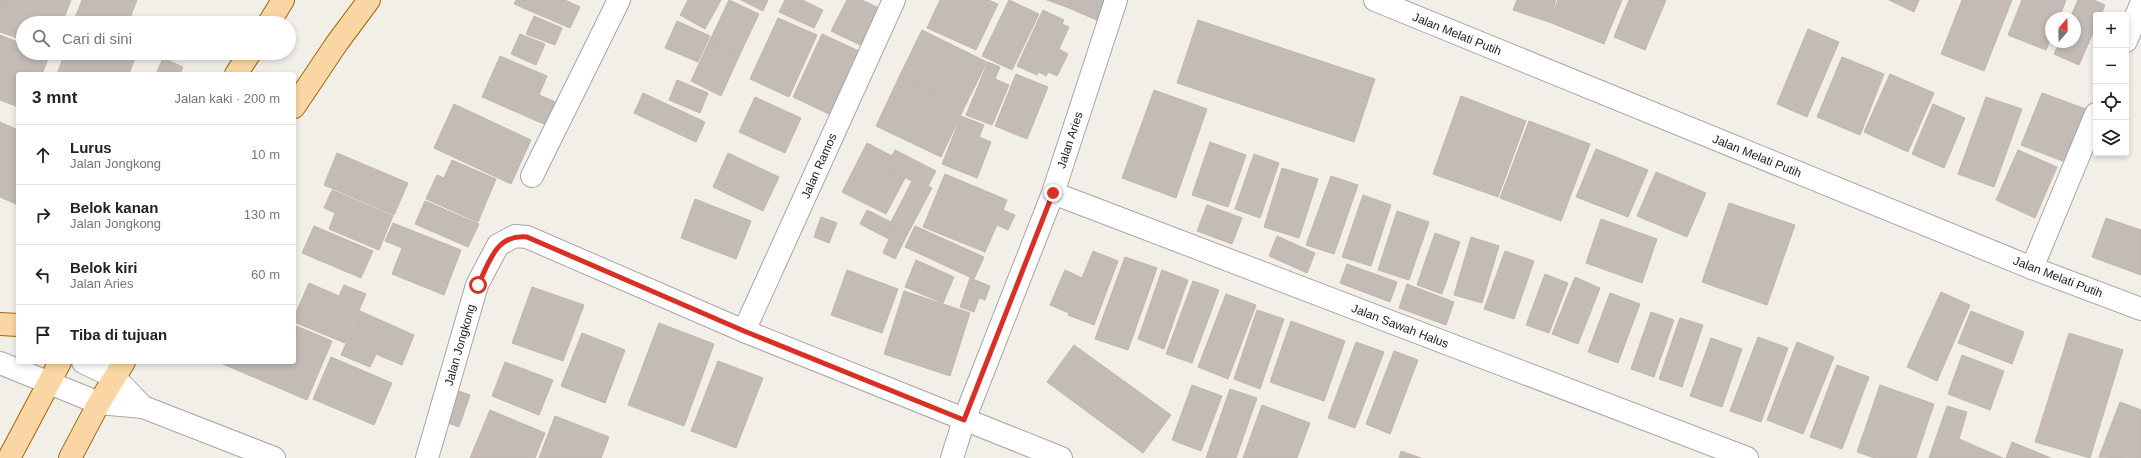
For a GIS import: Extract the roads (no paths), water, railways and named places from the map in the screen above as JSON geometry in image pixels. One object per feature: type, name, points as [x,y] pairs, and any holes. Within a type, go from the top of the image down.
[{"type":"main road","points":[[273,16],[283,0]]},
{"type":"main road","points":[[296,104],[337,43],[369,0]]},
{"type":"main road","points":[[237,72],[245,60]]},
{"type":"main road","points":[[0,324],[16,325]]},
{"type":"main road","points":[[9,458],[59,364]]},
{"type":"main road","points":[[70,458],[98,403],[119,369]]},
{"type":"street","points":[[532,176],[619,0]]},
{"type":"street","name":"Jalan Ramos","points":[[744,331],[894,0]]},
{"type":"street","name":"Jalan Aries","points":[[952,458],[964,420],[1053,193],[1116,0]]},
{"type":"street","name":"Jalan Melati Putih","points":[[1375,0],[2032,268],[2141,309]]},
{"type":"street","points":[[2129,34],[2141,4]]},
{"type":"street","points":[[2032,268],[2094,120]]},
{"type":"street","name":"Jalan Sawah Halus","points":[[1053,193],[1747,458]]},
{"type":"street","name":"Jalan Jongkong","points":[[427,458],[478,285],[498,245],[515,236],[527,237],[744,331],[1061,458]]},
{"type":"street","points":[[0,328],[16,334]]},
{"type":"street","points":[[0,363],[98,403],[142,407],[272,458]]},
{"type":"street","points":[[93,364],[119,369],[142,407]]}]
